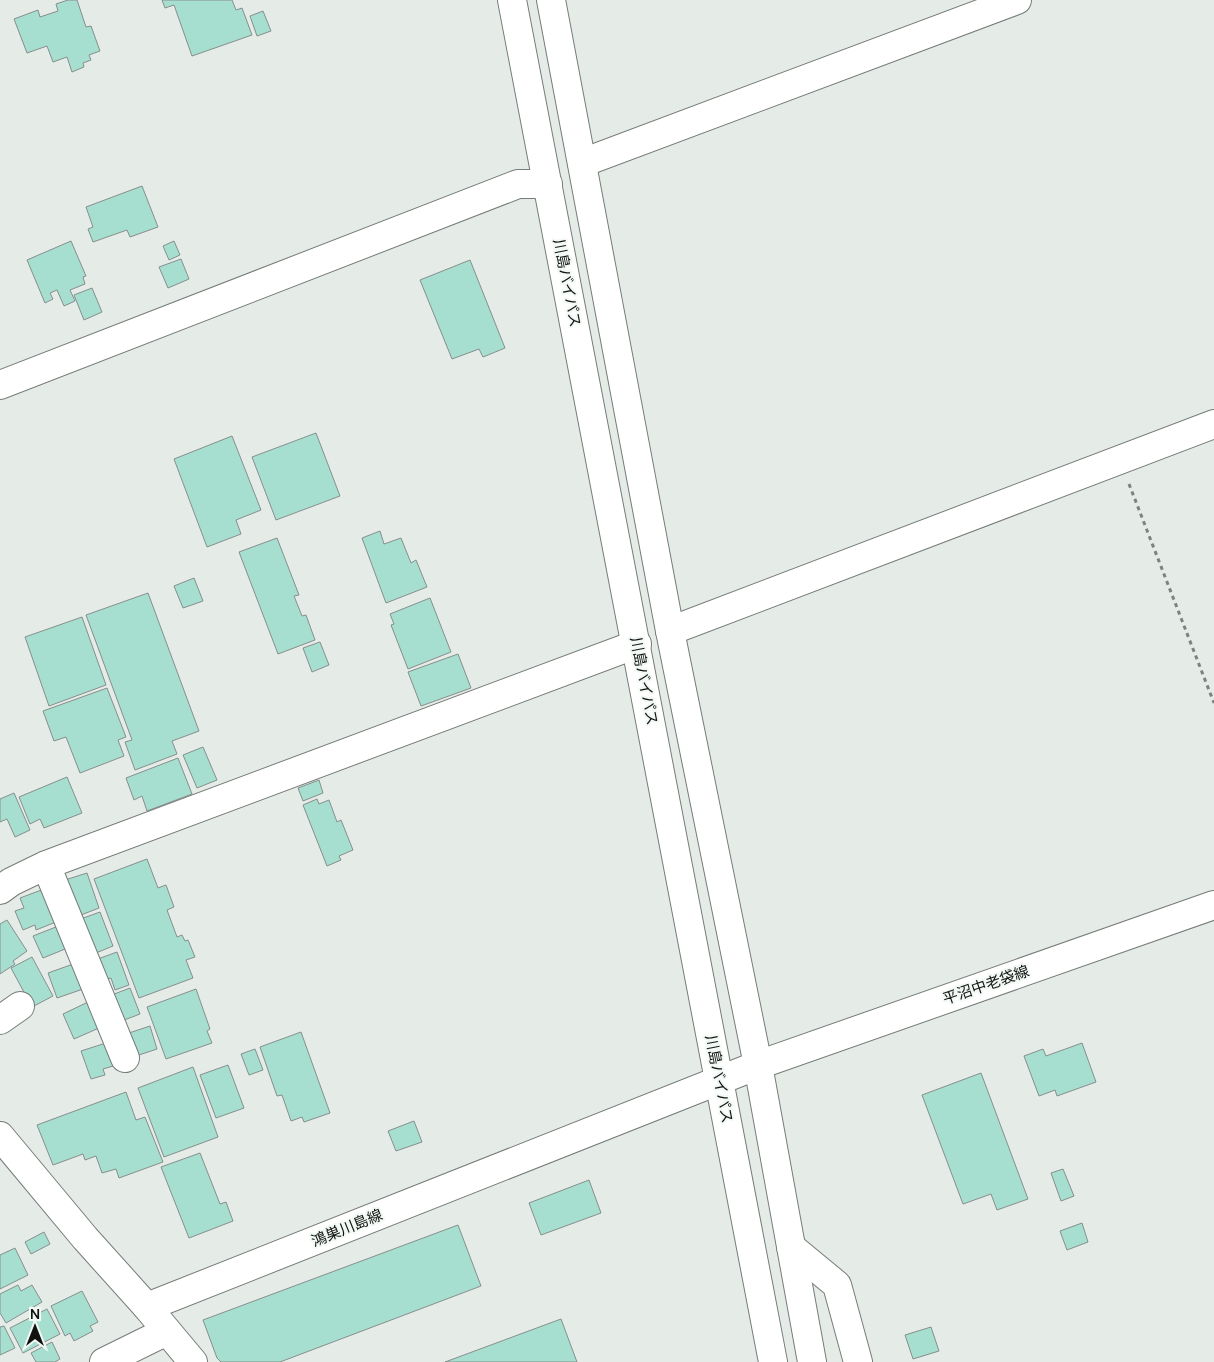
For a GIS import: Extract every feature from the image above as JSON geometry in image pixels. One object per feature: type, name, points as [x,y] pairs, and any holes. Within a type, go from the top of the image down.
[{"type":"main road","name":"川島バイパス","points":[[512,0],[637,644],[773,1362]]},
{"type":"main road","points":[[551,0],[670,631],[758,1065],[812,1362]]},
{"type":"main road","points":[[582,163],[1018,0]]},
{"type":"main road","points":[[0,386],[518,184],[548,184]]},
{"type":"main road","points":[[670,631],[1214,424]]},
{"type":"main road","points":[[0,890],[11,882],[46,865],[637,644]]},
{"type":"main road","points":[[46,865],[125,1058]]},
{"type":"main road","name":"平沼中老袋線","points":[[758,1065],[1214,905]]},
{"type":"main road","name":"鴻巣川島線","points":[[147,1307],[758,1065]]},
{"type":"main road","points":[[0,1136],[84,1238],[147,1307],[193,1362]]},
{"type":"main road","points":[[791,1247],[837,1285],[858,1362]]},
{"type":"main road","points":[[104,1362],[167,1331]]},
{"type":"path","points":[[1120,460],[1214,704]]},
{"type":"building","points":[[68,0],[77,0],[86,27],[91,26],[100,51],[89,55],[91,60],[83,63],[84,67],[72,72],[67,57],[53,62],[47,46],[27,53],[14,19],[38,10],[40,17],[58,11],[56,4]]},
{"type":"building","points":[[162,0],[232,0],[236,10],[242,8],[252,35],[192,56],[174,5],[165,8]]},
{"type":"building","points":[[263,11],[271,31],[257,36],[250,16]]},
{"type":"building","points":[[142,186],[158,227],[130,237],[127,230],[93,242],[88,229],[93,227],[86,207]]},
{"type":"building","points":[[71,241],[86,276],[83,277],[85,284],[70,290],[75,301],[64,306],[57,290],[50,293],[53,299],[45,303],[27,260]]},
{"type":"building","points":[[174,241],[180,255],[169,260],[163,246]]},
{"type":"building","points":[[181,259],[189,279],[168,288],[159,267]]},
{"type":"building","points":[[470,260],[505,348],[483,357],[479,349],[452,359],[420,280]]},
{"type":"building","points":[[92,288],[102,312],[84,320],[74,295]]},
{"type":"building","points":[[316,433],[340,496],[276,520],[252,457]]},
{"type":"building","points":[[232,436],[261,510],[236,520],[241,534],[207,547],[174,459]]},
{"type":"building","points":[[380,531],[384,544],[401,538],[411,563],[416,560],[427,587],[386,603],[362,538]]},
{"type":"building","points":[[277,538],[299,595],[294,596],[302,616],[306,615],[315,640],[278,654],[239,552]]},
{"type":"building","points":[[194,578],[203,601],[183,608],[174,586]]},
{"type":"building","points":[[148,593],[199,731],[172,741],[177,754],[135,770],[125,742],[132,740],[86,615]]},
{"type":"building","points":[[430,598],[451,652],[408,669],[391,625],[394,624],[390,614]]},
{"type":"building","points":[[82,617],[106,685],[49,706],[25,637]]},
{"type":"building","points":[[320,642],[329,665],[312,672],[303,648]]},
{"type":"building","points":[[458,654],[471,688],[421,706],[408,672]]},
{"type":"building","points":[[107,688],[126,737],[118,740],[124,756],[80,773],[66,737],[54,741],[43,711]]},
{"type":"building","points":[[203,747],[217,780],[197,788],[183,755]]},
{"type":"building","points":[[178,758],[192,794],[147,811],[142,796],[134,800],[126,778]]},
{"type":"building","points":[[67,777],[82,813],[44,828],[40,819],[30,824],[19,797]]},
{"type":"building","points":[[319,780],[323,793],[303,801],[298,788]]},
{"type":"building","points":[[14,793],[30,830],[15,837],[7,819],[0,822],[0,799]]},
{"type":"building","points":[[317,799],[319,804],[329,800],[337,822],[341,820],[353,850],[339,856],[341,860],[327,866],[303,805]]},
{"type":"building","points":[[147,859],[158,888],[166,885],[174,907],[167,910],[177,937],[182,935],[185,941],[188,940],[195,957],[186,960],[193,978],[139,998],[94,879]]},
{"type":"building","points":[[87,873],[99,908],[81,915],[62,881]]},
{"type":"building","points":[[44,889],[61,920],[36,930],[35,925],[23,930],[15,911],[24,908],[20,898]]},
{"type":"building","points":[[100,912],[113,946],[91,955],[78,920]]},
{"type":"building","points":[[7,920],[27,951],[13,961],[15,964],[0,974],[0,924]]},
{"type":"building","points":[[61,925],[70,947],[43,958],[33,936]]},
{"type":"building","points":[[117,952],[129,985],[115,990],[111,978],[102,981],[95,960]]},
{"type":"building","points":[[32,957],[53,996],[32,1007],[11,968]]},
{"type":"building","points":[[76,963],[86,988],[57,998],[48,973]]},
{"type":"building","points":[[130,988],[140,1014],[119,1022],[109,996]]},
{"type":"building","points":[[196,989],[210,1029],[207,1031],[212,1043],[166,1059],[147,1007]]},
{"type":"building","points":[[88,1002],[99,1028],[74,1039],[63,1014]]},
{"type":"building","points":[[150,1026],[157,1049],[130,1058],[123,1035]]},
{"type":"building","points":[[301,1032],[330,1113],[304,1122],[302,1117],[291,1121],[282,1095],[277,1096],[260,1047]]},
{"type":"building","points":[[106,1043],[113,1066],[103,1069],[105,1075],[91,1079],[81,1051]]},
{"type":"building","points":[[1082,1043],[1096,1082],[1057,1096],[1055,1090],[1039,1096],[1024,1056],[1043,1049],[1046,1056]]},
{"type":"building","points":[[255,1049],[263,1070],[249,1075],[241,1054]]},
{"type":"building","points":[[228,1065],[244,1108],[216,1118],[200,1075]]},
{"type":"building","points":[[193,1067],[218,1137],[164,1157],[138,1088]]},
{"type":"building","points":[[981,1073],[1028,1199],[997,1210],[991,1194],[963,1204],[922,1095]]},
{"type":"building","points":[[126,1092],[136,1120],[145,1117],[163,1162],[119,1178],[116,1169],[102,1173],[96,1156],[85,1160],[83,1154],[53,1165],[37,1125]]},
{"type":"building","points":[[414,1121],[422,1142],[396,1151],[388,1131]]},
{"type":"building","points":[[200,1153],[220,1204],[226,1202],[233,1221],[189,1238],[161,1167]]},
{"type":"building","points":[[1063,1169],[1074,1196],[1061,1201],[1051,1173]]},
{"type":"building","points":[[589,1180],[601,1213],[541,1235],[529,1203]]},
{"type":"building","points":[[1082,1223],[1088,1242],[1067,1250],[1060,1231]]},
{"type":"building","points":[[458,1225],[481,1286],[280,1362],[221,1362],[217,1358],[203,1320]]},
{"type":"building","points":[[44,1232],[50,1244],[31,1254],[25,1242]]},
{"type":"building","points":[[15,1248],[28,1275],[0,1289],[0,1255]]},
{"type":"building","points":[[18,1285],[21,1291],[32,1285],[42,1302],[6,1323],[0,1313],[0,1294]]},
{"type":"building","points":[[82,1291],[98,1322],[90,1326],[93,1331],[74,1341],[70,1333],[65,1336],[51,1306]]},
{"type":"building","points":[[47,1309],[60,1334],[23,1353],[10,1328]]},
{"type":"building","points":[[561,1319],[577,1362],[445,1362]]},
{"type":"building","points":[[4,1326],[15,1348],[0,1355],[0,1327]]},
{"type":"building","points":[[931,1327],[939,1351],[913,1359],[905,1335]]},
{"type":"building","points":[[52,1342],[60,1359],[55,1362],[36,1362],[31,1353]]}]
